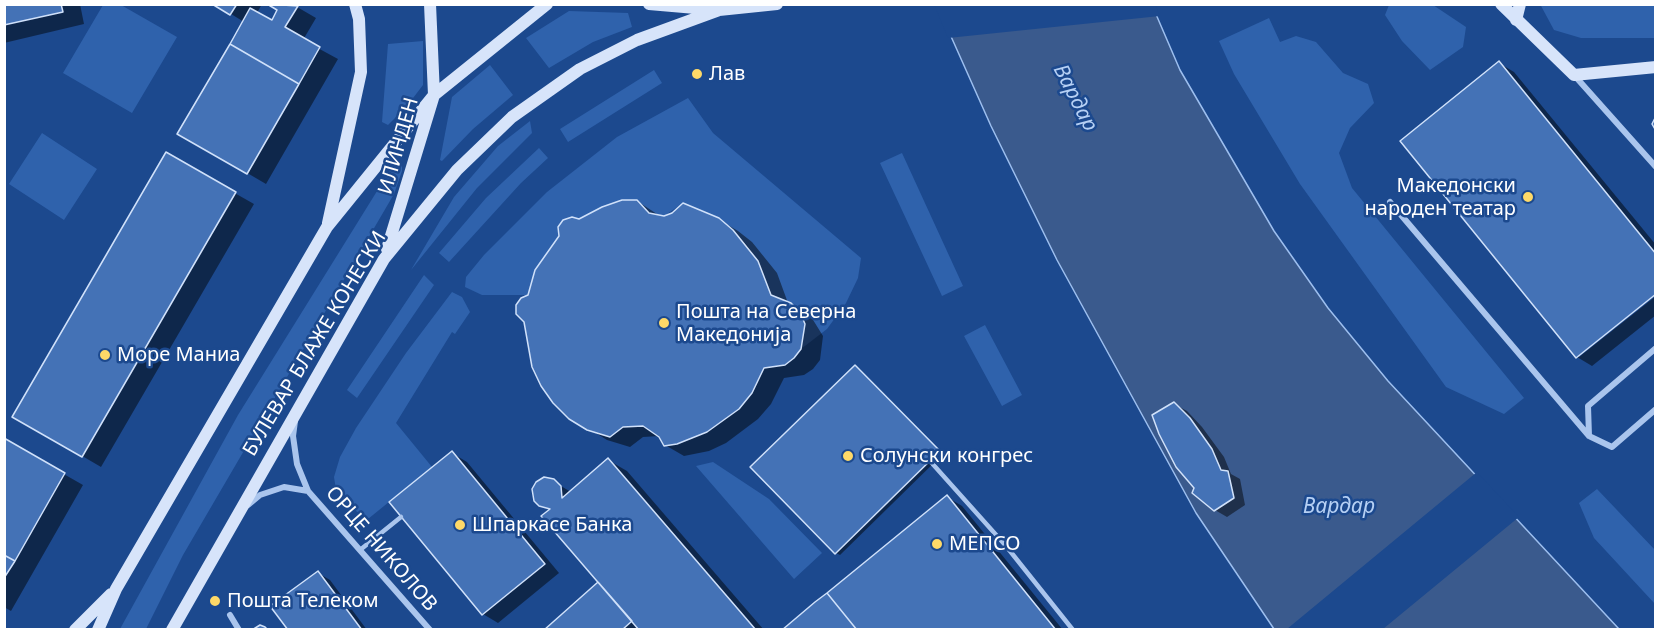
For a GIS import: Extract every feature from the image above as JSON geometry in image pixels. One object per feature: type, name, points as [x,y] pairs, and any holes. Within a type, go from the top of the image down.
[{"type":"street","points":[[327,227],[362,72],[356,4]]},
{"type":"street","name":"ИЛИНДЕН","points":[[384,259],[434,95],[430,4]]},
{"type":"street","points":[[98,630],[116,589],[327,227],[434,95],[547,4]]},
{"type":"street","points":[[649,4],[718,10],[777,4]]},
{"type":"street","points":[[1501,4],[1574,75],[1656,167]]},
{"type":"street","points":[[1516,20],[1520,4]]},
{"type":"street","name":"БУЛЕВАР БЛАЖЕ КОНЕСКИ","points":[[172,630],[384,259],[475,150],[538,96],[611,52],[718,10]]},
{"type":"street","points":[[1574,75],[1656,67]]},
{"type":"street","points":[[1390,202],[1589,436],[1612,447],[1656,409]]},
{"type":"street","points":[[1589,436],[1588,406],[1656,348]]},
{"type":"street","name":"ОРЦЕ НИКОЛОВ","points":[[298,407],[294,446],[297,464],[308,491],[430,630]]},
{"type":"street","name":"ОРЦЕ НИКОЛОВ","points":[[236,515],[260,495],[284,487],[308,491]]},
{"type":"street","points":[[75,630],[116,589]]},
{"type":"street","points":[[230,615],[238,630]]},
{"type":"lane","points":[[930,461],[1006,546],[1073,630]]},
{"type":"lane","points":[[360,550],[400,517]]},
{"type":"shaded area","points":[[1540,4],[1655,5],[1655,38],[1581,38],[1554,30]]},
{"type":"shaded area","points":[[103,5],[121,5],[177,37],[132,113],[63,73]]},
{"type":"shaded area","points":[[1389,5],[1433,5],[1466,27],[1463,47],[1430,70],[1402,41],[1385,15]]},
{"type":"shaded area","points":[[569,11],[628,13],[632,27],[593,42],[549,68],[526,38]]},
{"type":"shaded area","points":[[1269,18],[1280,42],[1296,36],[1316,42],[1343,73],[1368,84],[1374,103],[1350,128],[1339,153],[1352,188],[1524,398],[1504,414],[1446,387],[1300,184],[1234,74],[1219,41]]},
{"type":"shaded area","points":[[423,41],[423,85],[388,125],[382,122],[388,44]]},
{"type":"shaded area","points":[[490,65],[513,95],[473,129],[442,161],[440,160],[452,97]]},
{"type":"shaded area","points":[[654,70],[662,83],[568,142],[560,129]]},
{"type":"shaded area","points":[[688,98],[713,133],[861,258],[858,278],[846,303],[827,329],[801,349],[805,324],[800,312],[791,303],[771,295],[758,261],[747,245],[719,218],[683,203],[664,216],[649,213],[637,200],[622,200],[579,219],[572,217],[563,220],[559,227],[559,236],[535,270],[528,295],[482,295],[465,287],[466,277],[484,255],[547,192],[617,137]]},
{"type":"shaded area","points":[[530,121],[532,133],[477,188],[411,270],[454,197],[498,146]]},
{"type":"shaded area","points":[[42,133],[97,169],[64,220],[9,184]]},
{"type":"shaded area","points":[[539,148],[548,158],[521,183],[449,262],[439,253],[486,198]]},
{"type":"shaded area","points":[[902,153],[963,286],[942,296],[880,163]]},
{"type":"shaded area","points":[[398,163],[402,165],[402,171],[394,194],[183,555],[146,629],[120,629],[238,415],[392,167]]},
{"type":"shaded area","points":[[424,275],[434,285],[357,398],[347,390]]},
{"type":"shaded area","points":[[452,292],[462,297],[470,312],[455,334],[452,332],[396,423],[432,467],[368,519],[350,507],[336,490],[334,477],[340,457],[356,428],[406,353]]},
{"type":"shaded area","points":[[985,325],[1022,395],[1002,406],[964,336]]},
{"type":"shaded area","points":[[713,462],[769,499],[822,553],[794,579],[696,466]]},
{"type":"shaded area","points":[[1597,489],[1655,550],[1655,604],[1594,538],[1579,503]]},
{"type":"water","name":"Вардар","points":[[937,5],[1152,5],[1180,70],[1274,231],[1328,308],[1388,381],[1619,629],[1274,629],[1196,513],[1057,260],[991,126]]},
{"type":"pier","points":[[934,4],[1155,4],[1160,16],[948,38]]},
{"type":"pier","points":[[1477,472],[1519,517],[1383,629],[1287,629]]},
{"type":"building","points":[[4,4],[61,4],[63,12],[4,25]]},
{"type":"building","points":[[212,4],[237,4],[230,15]]},
{"type":"building","points":[[267,4],[298,6],[285,27],[320,47],[299,84],[230,44],[250,8],[272,20],[277,10]]},
{"type":"building","points":[[230,44],[299,84],[247,174],[177,134]]},
{"type":"building","name":"Македонски народен театар","points":[[1499,61],[1656,254],[1656,294],[1576,358],[1400,141]]},
{"type":"building","points":[[1656,116],[1656,131],[1652,124]]},
{"type":"building","points":[[166,152],[236,192],[82,457],[12,417]]},
{"type":"building","name":"Пошта на Северна Македонија","points":[[622,200],[637,200],[649,213],[664,216],[672,213],[683,203],[719,218],[733,230],[758,261],[771,295],[791,303],[800,312],[805,324],[801,349],[794,358],[785,365],[764,368],[752,393],[739,409],[707,432],[677,444],[664,446],[659,437],[643,426],[623,427],[610,437],[587,430],[569,419],[553,403],[541,386],[532,367],[524,322],[516,314],[516,305],[521,298],[528,295],[535,270],[559,236],[558,227],[563,220],[572,217],[579,219]]},
{"type":"building","name":"Солунски конгрес","points":[[855,365],[940,451],[835,554],[750,467]]},
{"type":"building","points":[[1174,402],[1190,418],[1212,449],[1221,470],[1228,471],[1234,498],[1214,511],[1192,493],[1194,488],[1176,467],[1152,415]]},
{"type":"building","points":[[4,438],[65,473],[15,561],[4,555]]},
{"type":"building","name":"Шпаркасе Банка","points":[[452,451],[545,564],[482,615],[389,502]]},
{"type":"building","points":[[608,458],[756,630],[639,630],[541,516],[550,509],[539,506],[534,501],[532,489],[536,482],[544,477],[554,479],[561,486],[562,498]]},
{"type":"building","name":"МЕПСО","points":[[947,495],[1056,630],[857,630],[827,593]]},
{"type":"building","points":[[4,555],[15,561],[4,578]]},
{"type":"building","points":[[318,571],[362,630],[288,630],[270,606]]},
{"type":"building","points":[[598,582],[632,621],[622,630],[544,630]]},
{"type":"building","points":[[827,593],[857,630],[782,630],[815,602]]},
{"type":"building","points":[[260,625],[268,630],[252,630]]},
{"type":"place","name":"Лав","points":[[697,74]]},
{"type":"place","name":"Македонски народен театар","points":[[1528,197]]},
{"type":"place","name":"Пошта на Северна Македонија","points":[[664,323]]},
{"type":"place","name":"Море Маниа","points":[[105,355]]},
{"type":"place","name":"Солунски конгрес","points":[[848,456]]},
{"type":"place","name":"Шпаркасе Банка","points":[[460,525]]},
{"type":"place","name":"МЕПСО","points":[[937,544]]},
{"type":"place","name":"Пошта Телеком","points":[[215,601]]}]
